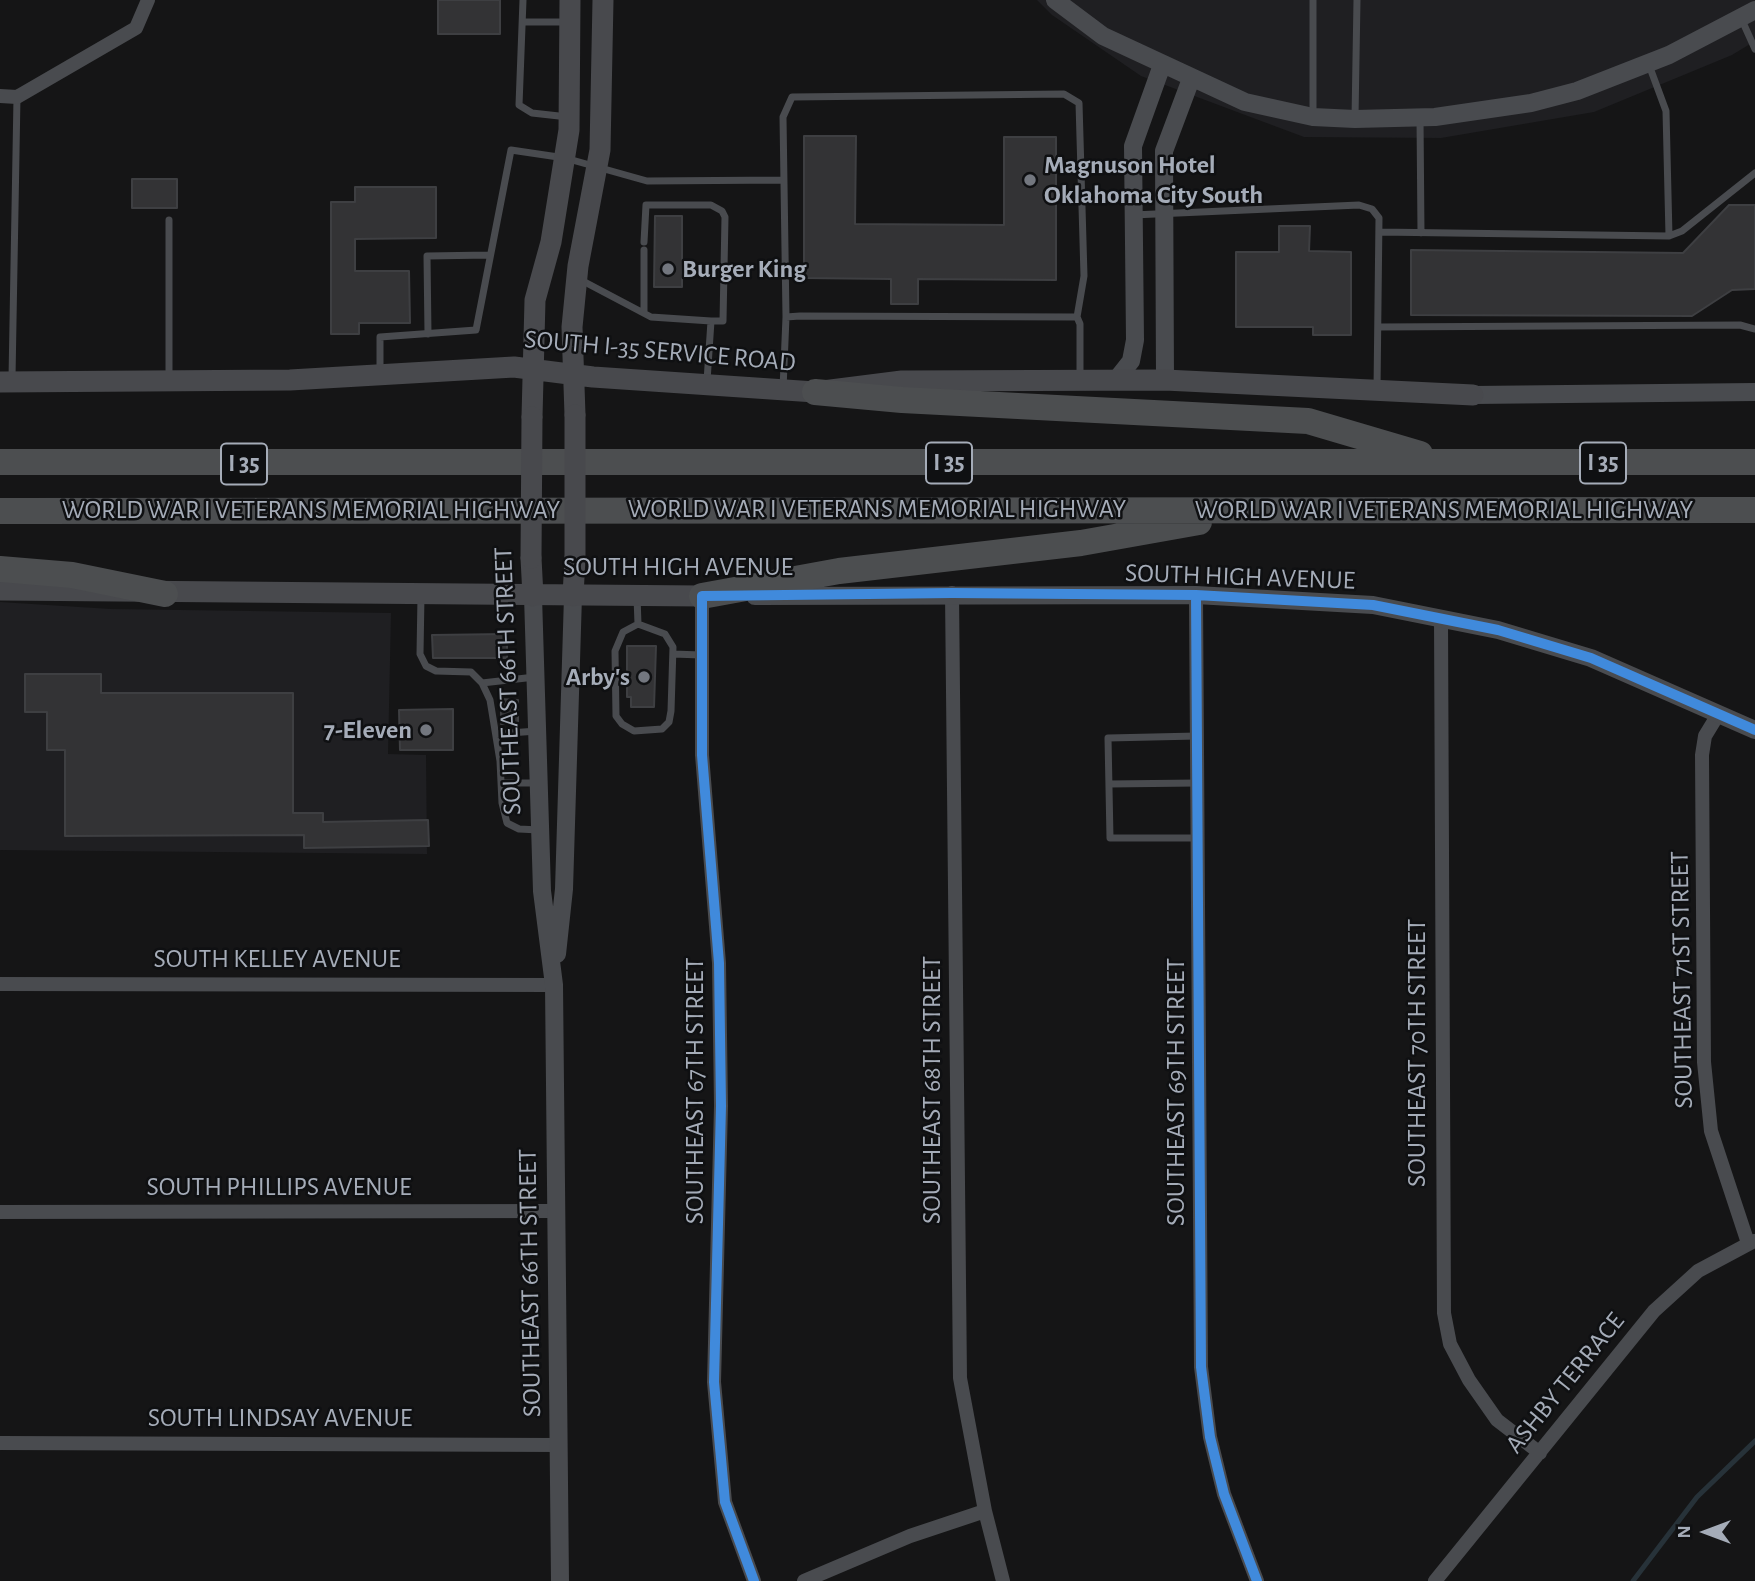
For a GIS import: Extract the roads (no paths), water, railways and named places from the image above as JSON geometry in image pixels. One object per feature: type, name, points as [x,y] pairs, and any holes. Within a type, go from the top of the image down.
[{"type":"highway","points":[[815,392],[902,400],[1308,421],[1452,463]]},
{"type":"highway","name":"WORLD WAR I VETERANS MEMORIAL HIGHWAY","points":[[0,462],[1755,462]]},
{"type":"highway","points":[[702,596],[839,571],[1081,543],[1261,510]]},
{"type":"highway","points":[[1691,510],[1755,519]]},
{"type":"highway","name":"WORLD WAR I VETERANS MEMORIAL HIGHWAY","points":[[0,511],[1755,510]]},
{"type":"highway","points":[[0,569],[72,575],[165,594]]},
{"type":"main road","name":"SOUTHEAST 66TH STREET","points":[[533,596],[532,369],[535,300],[551,242],[565,158],[569,117],[570,0]]},
{"type":"main road","name":"SOUTHEAST 66TH STREET","points":[[573,596],[575,375],[572,327],[577,278],[598,168],[603,94],[603,0]]},
{"type":"main road","name":"SOUTH I-35 SERVICE ROAD","points":[[6,382],[169,382],[380,375],[514,367],[575,375],[815,392],[902,381],[1165,380],[1473,395]]},
{"type":"main road","name":"SOUTH HIGH AVENUE","points":[[0,590],[165,594],[702,596]]},
{"type":"street","points":[[0,96],[17,97],[136,28],[148,0]]},
{"type":"street","points":[[1055,0],[1102,36],[1245,102],[1313,117],[1354,119],[1420,118],[1531,103],[1588,87],[1648,64],[1748,14]]},
{"type":"street","points":[[1116,380],[1131,360],[1135,340],[1133,146],[1163,65]]},
{"type":"street","points":[[1165,380],[1162,214],[1164,151],[1191,79]]},
{"type":"street","points":[[1473,395],[1755,392]]},
{"type":"street","name":"SOUTH HIGH AVENUE","points":[[702,596],[952,593],[1196,595],[1373,606],[1498,630],[1591,658],[1755,730]]},
{"type":"street","name":"SOUTHEAST 68TH STREET","points":[[952,593],[960,1378],[985,1511],[1003,1581]]},
{"type":"street","name":"SOUTHEAST 69TH STREET","points":[[1196,595],[1201,1367],[1209,1437],[1221,1482],[1257,1581]]},
{"type":"street","name":"SOUTHEAST 66TH STREET","points":[[533,596],[542,891],[554,985],[560,1581]]},
{"type":"street","name":"SOUTHEAST 66TH STREET","points":[[554,985],[564,889],[573,596]]},
{"type":"street","name":"SOUTHEAST 67TH STREET","points":[[702,596],[702,755],[719,963],[721,1106],[715,1382],[725,1502],[754,1581]]},
{"type":"street","name":"SOUTHEAST 70TH STREET","points":[[1441,618],[1444,1312],[1450,1344],[1469,1380],[1497,1420],[1540,1453]]},
{"type":"street","name":"SOUTHEAST 71ST STREET","points":[[1719,713],[1705,736],[1702,755],[1704,1062],[1710,1131],[1752,1242]]},
{"type":"street","name":"SOUTH KELLEY AVENUE","points":[[0,984],[554,985]]},
{"type":"street","name":"SOUTH PHILLIPS AVENUE","points":[[0,1212],[558,1212]]},
{"type":"street","name":"ASHBY TERRACE","points":[[1435,1581],[1654,1311],[1698,1270],[1752,1242]]},
{"type":"street","name":"SOUTH LINDSAY AVENUE","points":[[0,1443],[559,1445]]},
{"type":"street","points":[[804,1581],[909,1536],[985,1511]]},
{"type":"lane","points":[[523,0],[519,105],[532,113],[569,117]]},
{"type":"lane","points":[[1313,0],[1313,117]]},
{"type":"lane","points":[[1354,119],[1357,0]]},
{"type":"lane","points":[[1748,14],[1755,49]]},
{"type":"lane","points":[[523,22],[570,22]]},
{"type":"lane","points":[[1648,64],[1666,111],[1669,236]]},
{"type":"lane","points":[[783,390],[786,317],[783,117],[792,97],[1064,94],[1079,103],[1084,276],[1077,317],[1080,324],[1080,380]]},
{"type":"lane","points":[[6,382],[17,97]]},
{"type":"lane","points":[[1420,118],[1421,233]]},
{"type":"lane","points":[[380,375],[380,337],[476,330],[511,150],[565,158],[647,181],[784,180]]},
{"type":"lane","points":[[1379,232],[1669,236],[1682,231],[1755,173]]},
{"type":"lane","points":[[577,278],[651,317],[723,321],[725,217],[722,211],[711,205],[646,205],[644,313]]},
{"type":"lane","points":[[1132,215],[1359,205],[1372,209],[1379,218],[1377,390]]},
{"type":"lane","points":[[169,220],[169,382]]},
{"type":"lane","points":[[428,334],[427,256],[489,255]]},
{"type":"lane","points":[[786,317],[1077,317]]},
{"type":"lane","points":[[707,385],[711,321]]},
{"type":"lane","points":[[1378,327],[1740,326],[1755,329]]},
{"type":"lane","points":[[421,595],[420,653],[426,666],[436,671],[471,672],[482,683],[490,700],[507,823],[519,829],[540,830]]},
{"type":"lane","points":[[637,596],[638,624]]},
{"type":"lane","points":[[638,624],[665,634],[673,647],[669,722],[662,729],[634,731],[622,724],[616,716],[615,651],[623,632],[638,624]]},
{"type":"lane","points":[[673,654],[702,655]]},
{"type":"lane","points":[[482,683],[536,677]]},
{"type":"lane","points":[[496,734],[537,731]]},
{"type":"lane","points":[[1197,736],[1108,738],[1110,838],[1198,838]]},
{"type":"lane","points":[[501,783],[539,783]]},
{"type":"lane","points":[[1109,784],[1197,783]]},
{"type":"waterway","points":[[1633,1581],[1697,1497],[1755,1441]]},
{"type":"place","name":"Magnuson Hotel Oklahoma City South","points":[[1030,180]]},
{"type":"place","name":"Burger King","points":[[668,269]]},
{"type":"place","name":"Arby's","points":[[644,677]]},
{"type":"place","name":"7-Eleven","points":[[426,730]]}]
